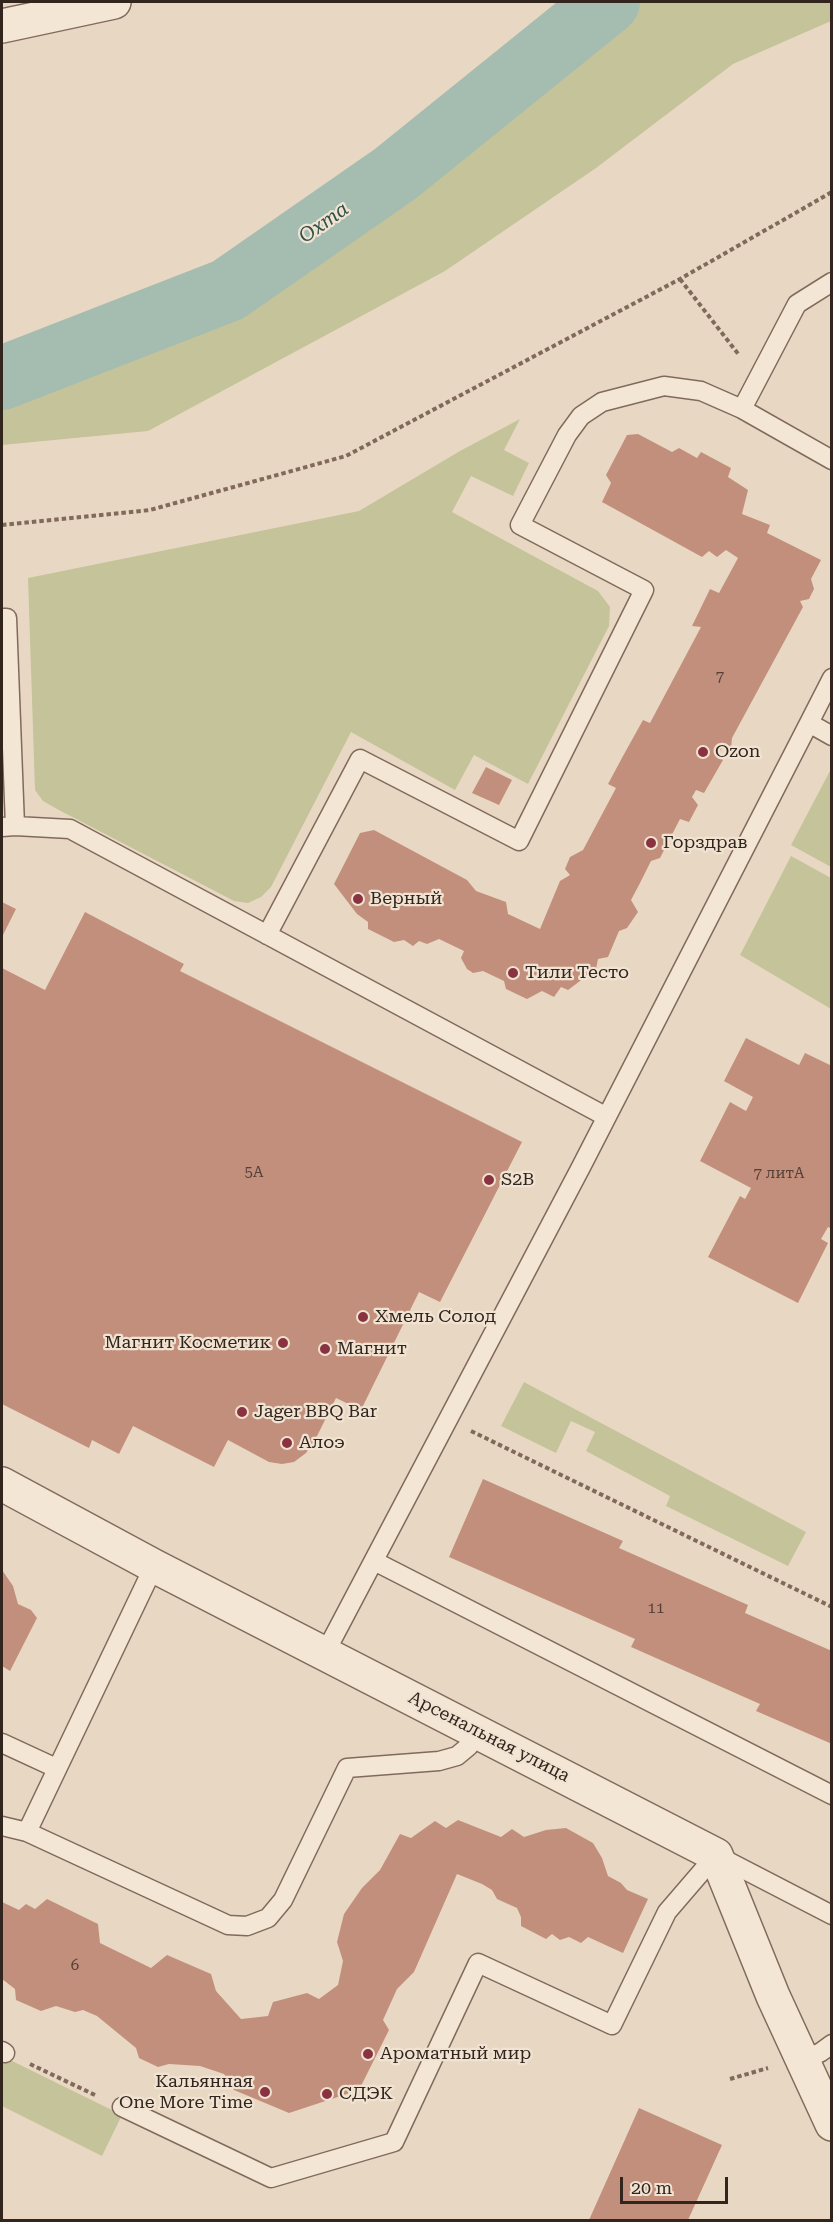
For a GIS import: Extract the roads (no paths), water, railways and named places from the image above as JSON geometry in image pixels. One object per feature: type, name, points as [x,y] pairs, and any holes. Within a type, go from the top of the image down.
[{"type":"street","points":[[2,26],[114,2]]},
{"type":"street","name":"Арсенальная улица","points":[[2,1484],[154,1566],[716,1855]]},
{"type":"street","points":[[716,1855],[773,1996],[788,2064],[831,2124]]},
{"type":"lane","points":[[742,409],[796,304],[831,282]]},
{"type":"lane","points":[[267,935],[360,759],[519,841],[644,590],[520,525],[567,435],[581,416],[602,402],[663,386],[701,391],[742,409],[831,460]]},
{"type":"lane","points":[[2,618],[7,618],[8,826],[70,829],[605,1116]]},
{"type":"lane","points":[[326,1653],[581,1167],[605,1116],[831,678]]},
{"type":"lane","points":[[808,723],[831,736]]},
{"type":"lane","points":[[374,1561],[831,1796]]},
{"type":"lane","points":[[27,1832],[154,1566]]},
{"type":"lane","points":[[2,1826],[27,1832],[228,1925],[247,1926],[268,1918],[283,1900],[347,1768],[439,1761],[457,1756],[469,1746],[476,1730]]},
{"type":"lane","points":[[2,1743],[56,1768]]},
{"type":"lane","points":[[122,2107],[271,2178],[394,2142],[478,1963],[612,2025],[668,1912],[716,1855],[831,1915]]},
{"type":"lane","points":[[788,2064],[821,2052],[831,2044]]},
{"type":"waterway","name":"Охта","points":[[2,378],[228,290],[395,174],[608,2]]},
{"type":"place","name":"Ozon","points":[[703,752]]},
{"type":"place","name":"Горздрав","points":[[651,843]]},
{"type":"place","name":"Верный","points":[[358,899]]},
{"type":"place","name":"Тили Тесто","points":[[513,973]]},
{"type":"place","name":"S2B","points":[[489,1180]]},
{"type":"place","name":"Хмель Солод","points":[[363,1317]]},
{"type":"place","name":"Магнит Косметик","points":[[283,1343]]},
{"type":"place","name":"Магнит","points":[[325,1349]]},
{"type":"place","name":"Jager BBQ Bar","points":[[242,1412]]},
{"type":"place","name":"Алоэ","points":[[287,1443]]},
{"type":"place","name":"Ароматный мир","points":[[368,2054]]},
{"type":"place","name":"Кальянная One More Time","points":[[265,2092]]},
{"type":"place","name":"СДЭК","points":[[327,2094]]}]
